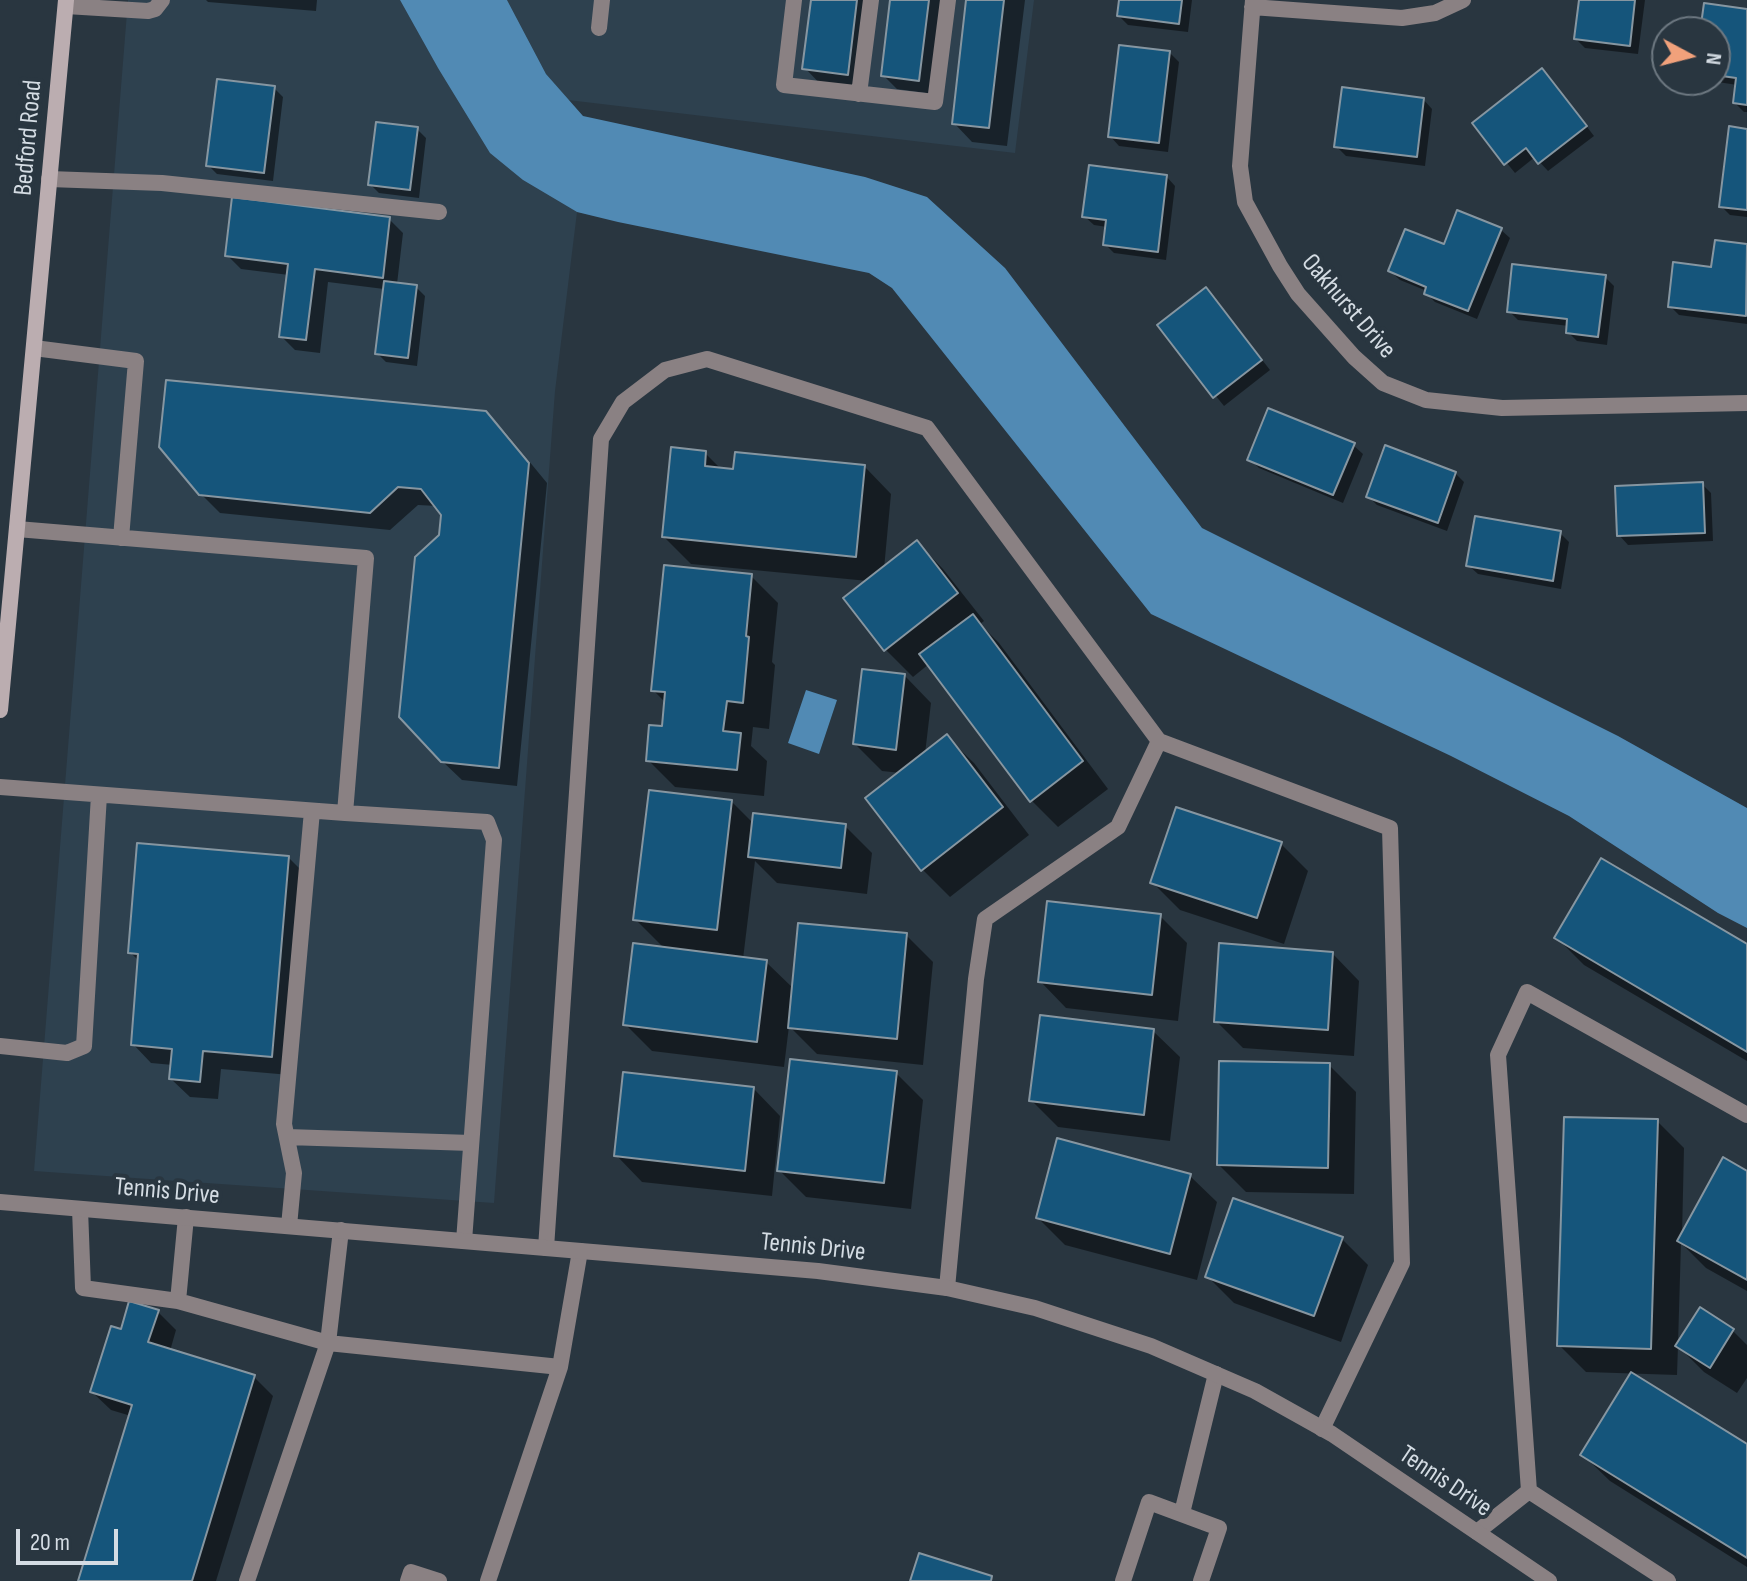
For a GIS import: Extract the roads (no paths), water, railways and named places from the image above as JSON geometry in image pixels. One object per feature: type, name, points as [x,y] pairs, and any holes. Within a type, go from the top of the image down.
[{"type":"main road","name":"Bedford Road","points":[[0,710],[66,3]]},
{"type":"street","points":[[66,3],[148,11],[155,9],[162,0]]},
{"type":"street","points":[[599,28],[602,0]]},
{"type":"street","points":[[794,0],[784,85],[935,102],[948,0]]},
{"type":"street","points":[[859,94],[871,0]]},
{"type":"street","points":[[1252,4],[1402,18],[1435,13],[1463,0]]},
{"type":"street","name":"Oakhurst Drive","points":[[1252,4],[1240,166],[1245,202],[1298,294],[1354,357],[1383,383],[1426,400],[1502,408],[1747,403]]},
{"type":"street","points":[[49,179],[162,183],[439,212]]},
{"type":"street","points":[[34,348],[136,361],[121,538]]},
{"type":"street","points":[[546,1248],[601,439],[623,402],[665,370],[707,359],[927,428],[1159,741],[1390,828],[1402,1263],[1322,1429]]},
{"type":"street","points":[[17,529],[366,558],[345,813]]},
{"type":"street","points":[[947,1288],[976,979],[985,919],[1118,827],[1159,741]]},
{"type":"street","points":[[0,787],[487,822],[494,840],[464,1241]]},
{"type":"street","points":[[0,1046],[67,1053],[84,1046],[99,795]]},
{"type":"street","points":[[289,1226],[294,1173],[284,1124],[312,811]]},
{"type":"street","points":[[1529,1491],[1498,1055],[1527,992],[1747,1115]]},
{"type":"street","points":[[287,1137],[471,1143]]},
{"type":"street","name":"Tennis Drive","points":[[0,1202],[818,1271],[947,1288],[1035,1308],[1151,1346],[1255,1391],[1322,1429],[1549,1581]]},
{"type":"street","points":[[80,1209],[83,1288],[178,1301],[328,1343],[560,1367]]},
{"type":"street","points":[[178,1301],[186,1217]]},
{"type":"street","points":[[247,1581],[328,1343],[341,1230]]},
{"type":"street","points":[[488,1581],[560,1367],[580,1251]]},
{"type":"street","points":[[1182,1513],[1216,1374]]},
{"type":"street","points":[[1477,1532],[1529,1491]]},
{"type":"street","points":[[1529,1491],[1668,1581]]},
{"type":"street","points":[[1123,1581],[1149,1502],[1219,1528],[1201,1581]]},
{"type":"street","points":[[408,1581],[411,1572],[439,1581]]},
{"type":"water","points":[[400,0],[507,0],[546,74],[583,116],[865,177],[927,197],[1005,268],[1202,528],[1618,736],[1747,808],[1747,928],[1718,913],[1569,816],[1451,756],[1151,614],[892,288],[869,273],[577,212],[523,180],[490,153]]},
{"type":"water","points":[[806,690],[837,700],[819,754],[788,743]]}]
